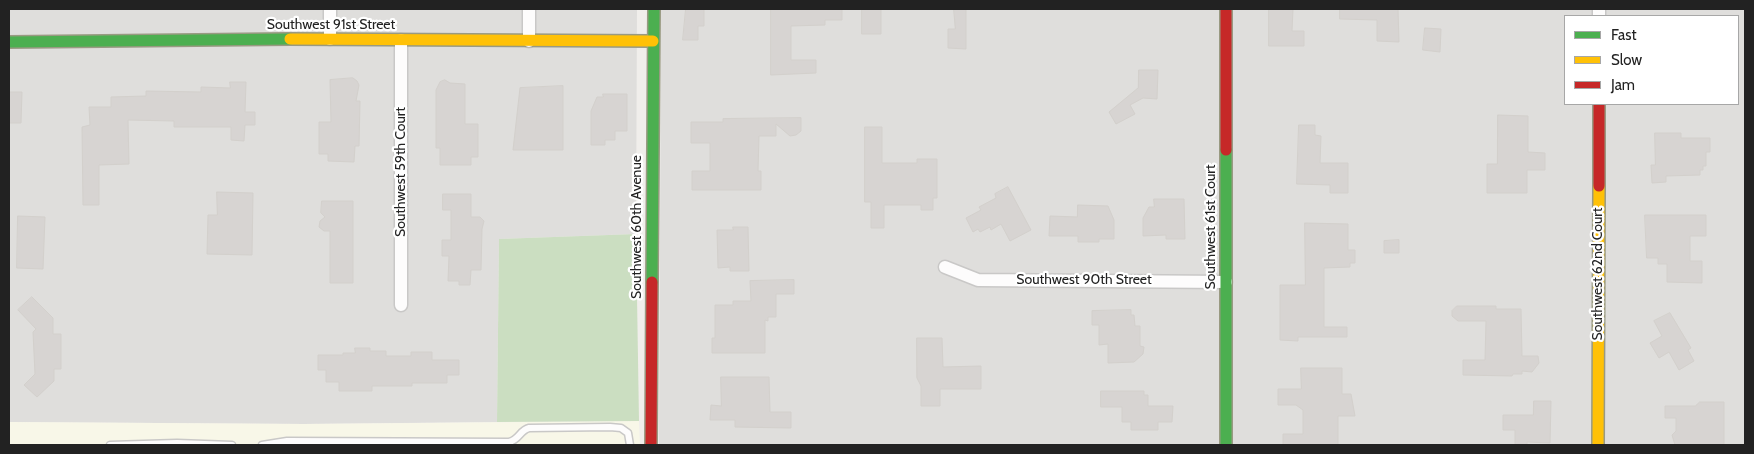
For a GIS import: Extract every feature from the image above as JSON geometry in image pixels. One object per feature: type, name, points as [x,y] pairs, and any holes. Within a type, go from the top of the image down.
[{"type":"street","points":[[330,9],[330,39]]},
{"type":"street","points":[[529,9],[529,41]]},
{"type":"street","name":"Southwest 60th Avenue","points":[[651,445],[654,9]]},
{"type":"street","name":"Southwest 61st Court","points":[[1226,9],[1226,445]]},
{"type":"street","name":"Southwest 91st Street","points":[[9,42],[330,39],[653,42]]},
{"type":"street","name":"Southwest 59th Court","points":[[401,40],[401,305]]},
{"type":"street","name":"Southwest 62nd Court","points":[[1598,445],[1599,105]]},
{"type":"street","name":"Southwest 90th Street","points":[[946,267],[978,280],[1226,282]]},
{"type":"lane","points":[[262,445],[287,441],[509,442],[517,438],[524,429],[529,428],[605,427],[625,431],[629,435],[630,445]]},
{"type":"lane","points":[[110,445],[232,445]]},
{"type":"shaded area","points":[[9,9],[637,9],[636,234],[499,239],[497,422],[304,424],[9,422]]},
{"type":"shaded area","points":[[661,9],[1745,9],[1745,445],[659,445]]},
{"type":"shaded area","points":[[639,421],[640,445],[9,445],[9,422],[304,424]]},
{"type":"green space","points":[[636,234],[639,421],[497,422],[499,239]]},
{"type":"building","points":[[686,9],[704,9],[704,26],[698,26],[698,40],[683,40]]},
{"type":"building","points":[[771,9],[842,9],[842,20],[825,20],[825,25],[791,26],[791,60],[816,60],[816,73],[771,75]]},
{"type":"building","points":[[862,9],[881,9],[881,34],[862,34]]},
{"type":"building","points":[[954,9],[966,9],[966,49],[948,48],[948,29],[955,29]]},
{"type":"building","points":[[1269,9],[1293,9],[1292,31],[1304,31],[1304,46],[1269,46]]},
{"type":"building","points":[[1340,9],[1398,9],[1399,42],[1377,41],[1377,20],[1340,19]]},
{"type":"building","points":[[1425,28],[1441,29],[1440,52],[1423,50]]},
{"type":"building","points":[[1139,70],[1158,70],[1157,99],[1143,98],[1130,105],[1135,114],[1116,124],[1109,112],[1138,88]]},
{"type":"building","points":[[353,78],[359,85],[356,101],[360,101],[359,146],[355,146],[354,162],[328,161],[328,154],[319,154],[319,122],[331,122],[330,80]]},
{"type":"building","points":[[445,80],[450,83],[465,84],[465,124],[478,124],[478,157],[471,157],[471,165],[440,165],[440,148],[436,148],[436,90],[440,82]]},
{"type":"building","points":[[230,82],[246,82],[245,112],[255,112],[255,125],[245,125],[244,141],[231,140],[231,127],[174,127],[174,121],[128,120],[129,164],[99,165],[99,205],[83,205],[82,127],[90,125],[89,107],[111,107],[111,97],[146,96],[146,91],[201,92],[201,87],[230,88]]},
{"type":"building","points":[[563,86],[563,150],[513,150],[520,88]]},
{"type":"building","points":[[9,92],[22,92],[21,123],[9,123]]},
{"type":"building","points":[[603,94],[627,94],[627,131],[615,131],[615,140],[605,140],[605,145],[591,145],[591,111],[597,97],[603,97]]},
{"type":"building","points":[[1498,115],[1528,116],[1528,152],[1545,153],[1545,170],[1527,170],[1527,193],[1487,193],[1487,164],[1497,164]]},
{"type":"building","points":[[801,118],[801,131],[796,135],[790,136],[776,124],[776,136],[759,136],[758,171],[761,171],[761,190],[692,190],[692,171],[710,171],[710,143],[691,143],[691,122],[723,122],[723,119]]},
{"type":"building","points":[[1299,125],[1315,125],[1315,135],[1321,136],[1320,163],[1348,163],[1348,193],[1330,193],[1330,185],[1297,184]]},
{"type":"building","points":[[865,127],[882,127],[882,163],[917,163],[917,159],[937,159],[937,198],[933,198],[933,210],[921,210],[921,205],[884,205],[884,228],[871,228],[871,202],[865,202]]},
{"type":"building","points":[[1655,133],[1681,133],[1681,138],[1710,138],[1710,152],[1706,152],[1706,166],[1703,166],[1703,170],[1700,170],[1700,175],[1666,176],[1666,182],[1652,183],[1651,165],[1655,165]]},
{"type":"building","points":[[1008,187],[1031,230],[1010,241],[1001,224],[991,230],[990,227],[980,232],[978,229],[973,232],[966,218],[981,210],[979,207],[996,198],[995,194]]},
{"type":"building","points":[[217,192],[253,193],[252,255],[207,254],[208,215],[217,215]]},
{"type":"building","points":[[443,194],[471,194],[471,217],[480,217],[484,221],[482,229],[481,270],[471,270],[470,285],[459,285],[459,281],[448,281],[449,256],[442,256],[442,240],[451,240],[451,210],[443,210]]},
{"type":"building","points":[[1154,199],[1184,199],[1185,239],[1166,239],[1166,235],[1143,236],[1143,218],[1149,207],[1154,207]]},
{"type":"building","points":[[322,201],[353,201],[353,283],[330,283],[330,231],[324,231],[319,227],[320,221],[325,217],[321,213]]},
{"type":"building","points":[[1078,205],[1108,206],[1114,220],[1114,239],[1099,239],[1099,242],[1078,242],[1078,236],[1049,236],[1050,216],[1077,217]]},
{"type":"building","points":[[1645,215],[1706,215],[1706,236],[1690,236],[1690,261],[1702,261],[1702,283],[1667,282],[1667,264],[1658,264],[1658,258],[1647,258]]},
{"type":"building","points":[[18,216],[45,217],[43,269],[17,268]]},
{"type":"building","points":[[1305,223],[1348,224],[1348,250],[1355,250],[1355,263],[1350,263],[1350,267],[1324,268],[1324,327],[1347,327],[1347,337],[1298,337],[1298,341],[1280,340],[1280,285],[1305,285]]},
{"type":"building","points":[[733,227],[748,227],[749,271],[730,271],[730,267],[718,268],[717,230],[733,230]]},
{"type":"building","points":[[1399,240],[1399,253],[1384,253],[1384,241]]},
{"type":"building","points":[[794,280],[794,294],[776,294],[776,317],[768,317],[768,321],[765,320],[765,353],[712,353],[712,338],[715,338],[715,305],[733,305],[733,301],[751,301],[750,281]]},
{"type":"building","points":[[32,297],[53,318],[53,334],[61,334],[61,369],[54,369],[54,381],[37,397],[24,385],[35,374],[33,332],[36,329],[18,310]]},
{"type":"building","points":[[1457,306],[1496,306],[1496,309],[1521,309],[1522,356],[1538,356],[1539,363],[1532,372],[1522,371],[1522,374],[1513,374],[1512,376],[1463,375],[1463,360],[1485,360],[1486,321],[1458,321],[1452,316],[1452,311]]},
{"type":"building","points":[[1131,310],[1131,315],[1134,315],[1135,326],[1140,326],[1140,346],[1144,347],[1143,354],[1134,362],[1108,363],[1108,344],[1099,345],[1099,325],[1092,325],[1092,311]]},
{"type":"building","points":[[1670,313],[1691,348],[1688,350],[1694,361],[1679,370],[1669,352],[1659,358],[1650,343],[1662,336],[1654,321]]},
{"type":"building","points":[[917,338],[942,338],[943,367],[981,366],[981,389],[940,389],[940,406],[921,406],[921,386],[917,378]]},
{"type":"building","points":[[355,348],[370,348],[370,351],[386,351],[386,356],[411,356],[411,352],[432,352],[432,360],[459,360],[459,375],[447,375],[447,383],[412,383],[412,386],[372,386],[372,391],[339,391],[339,382],[326,382],[326,370],[318,370],[318,355],[355,353]]},
{"type":"building","points":[[1301,368],[1342,368],[1342,394],[1351,394],[1355,416],[1338,416],[1338,445],[1283,445],[1283,434],[1303,434],[1303,410],[1296,405],[1278,405],[1278,389],[1301,389]]},
{"type":"building","points":[[721,377],[769,377],[770,412],[791,412],[791,428],[735,427],[735,420],[710,420],[711,405],[721,406]]},
{"type":"building","points":[[1101,391],[1144,391],[1144,395],[1148,395],[1148,406],[1173,406],[1172,422],[1158,422],[1158,430],[1131,430],[1131,422],[1122,422],[1122,407],[1101,407]]},
{"type":"building","points":[[1534,401],[1551,401],[1550,443],[1527,442],[1527,445],[1515,445],[1515,430],[1503,430],[1503,415],[1533,415]]},
{"type":"building","points":[[1700,402],[1724,402],[1724,445],[1675,445],[1672,435],[1676,431],[1676,418],[1665,418],[1665,406],[1695,406]]},
{"type":"traffic: fast","points":[[652,282],[654,9]]},
{"type":"traffic: fast","points":[[9,42],[290,39]]},
{"type":"traffic: fast","points":[[1226,150],[1226,445]]},
{"type":"traffic: slow","points":[[290,39],[653,41]]},
{"type":"traffic: slow","points":[[1598,445],[1599,186]]},
{"type":"traffic: jam","points":[[1226,9],[1226,150]]},
{"type":"traffic: jam","points":[[1599,105],[1599,186]]},
{"type":"traffic: jam","points":[[651,445],[652,282]]}]
